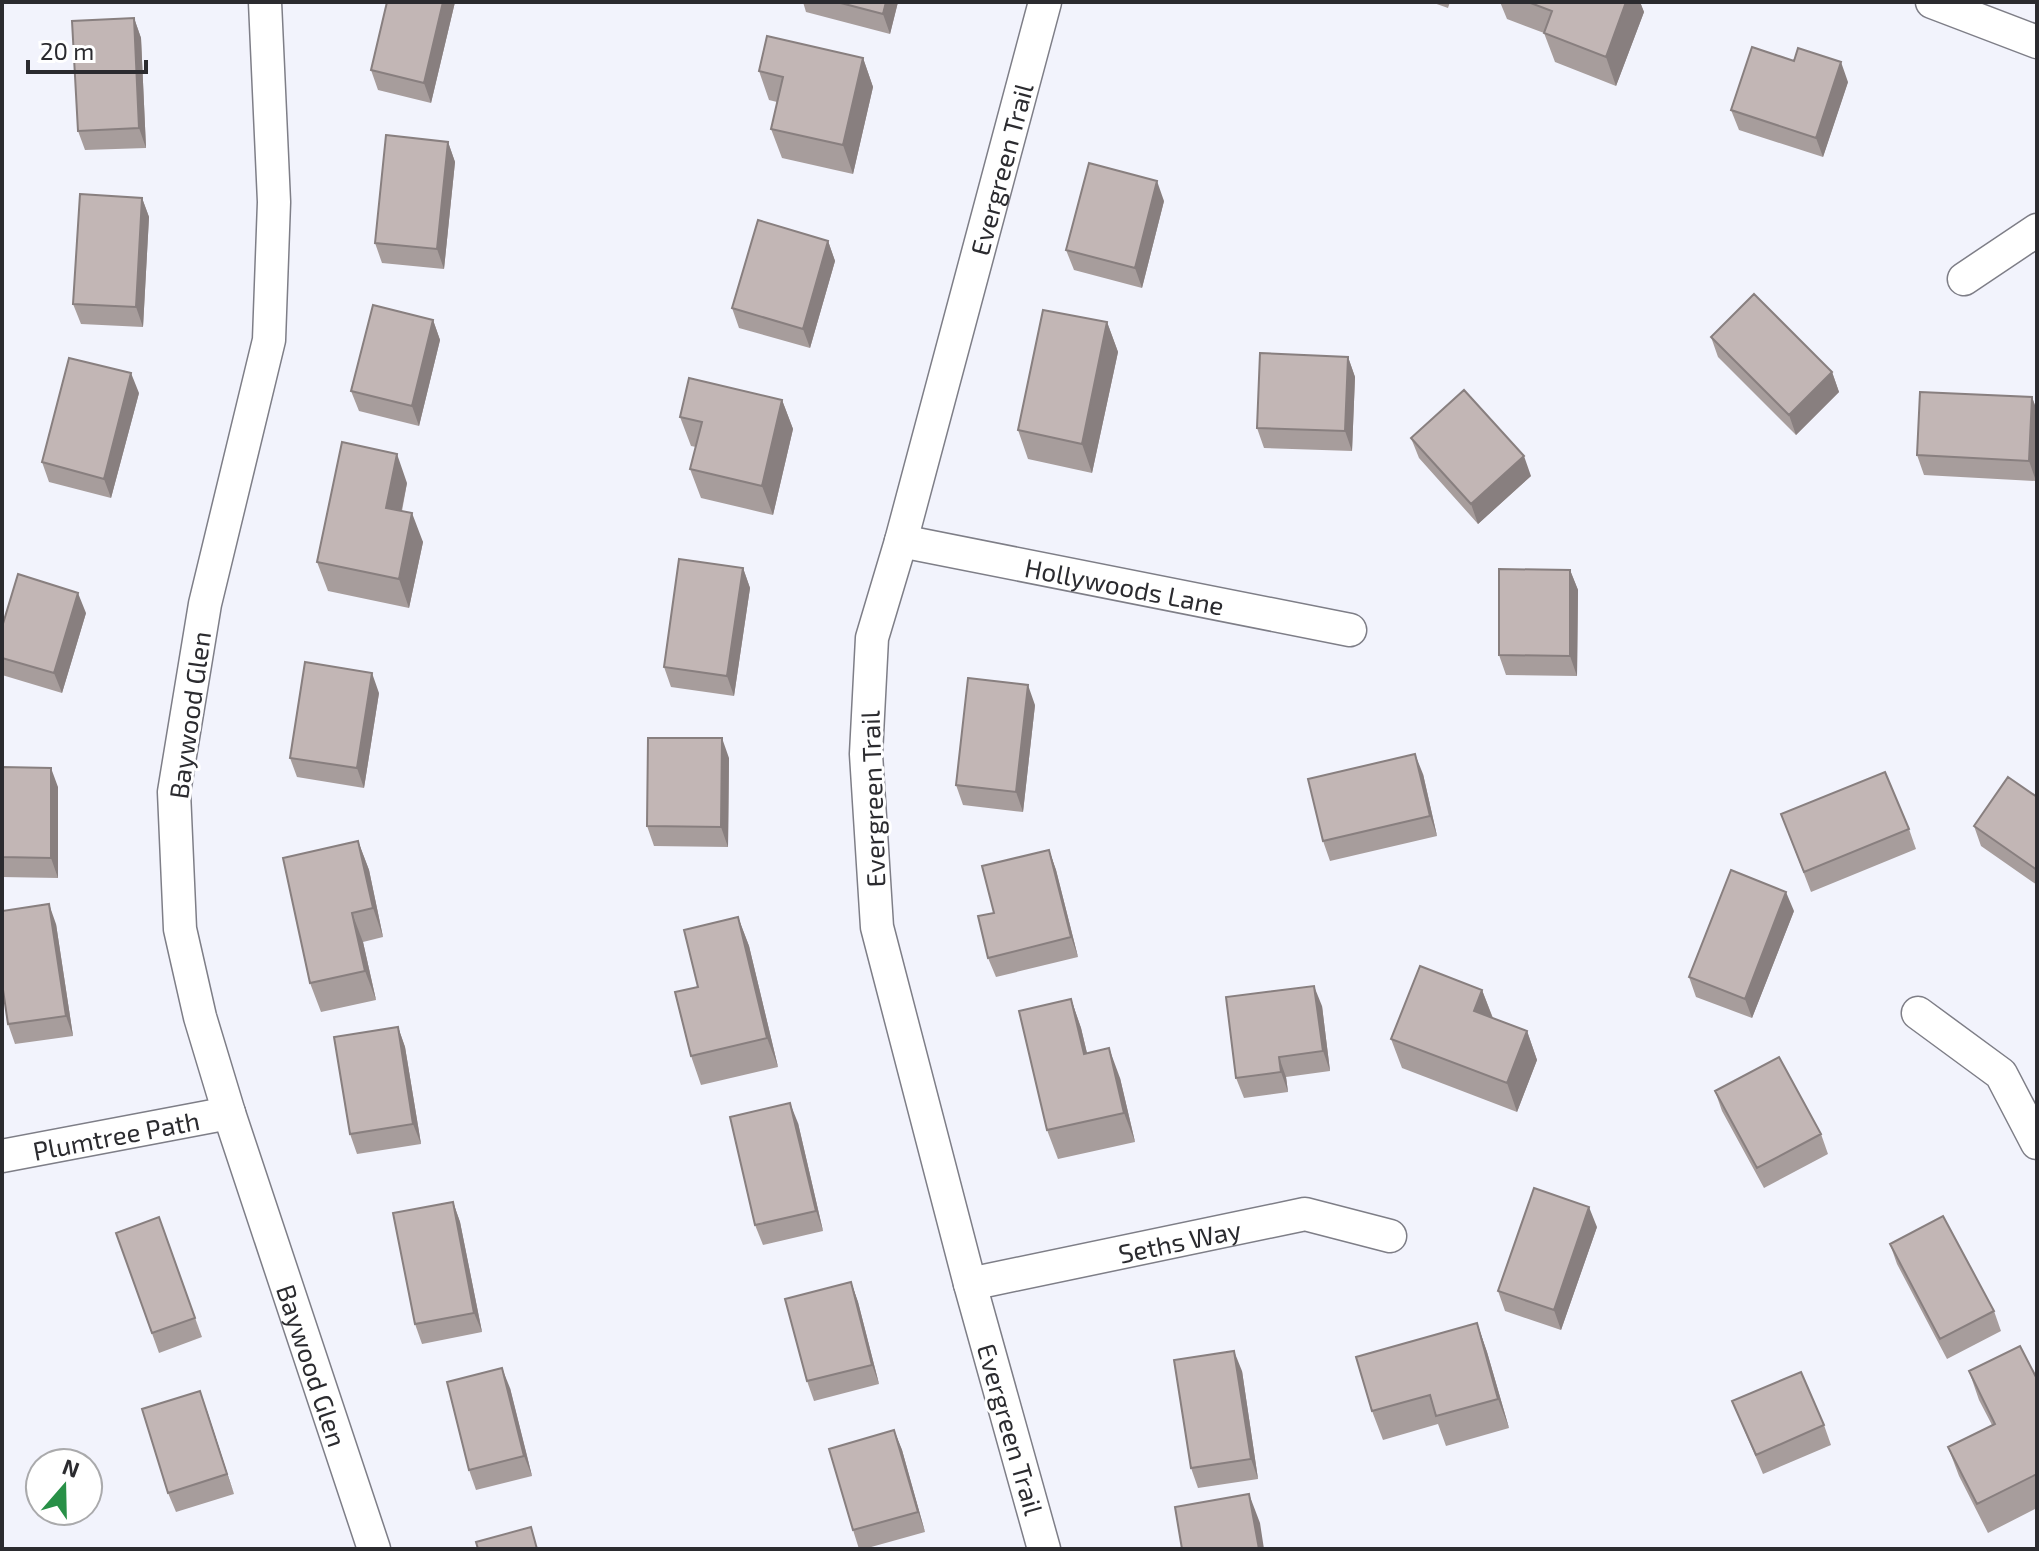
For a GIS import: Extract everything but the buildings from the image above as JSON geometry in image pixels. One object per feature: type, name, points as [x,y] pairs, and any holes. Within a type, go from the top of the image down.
[{"type":"street","name":"Baywood Glen","points":[[265,2],[274,202],[269,340],[205,604],[174,792],[180,929],[200,1017],[229,1113],[374,1549]]},
{"type":"street","name":"Evergreen Trail","points":[[1044,1549],[970,1284],[877,927],[866,754],[872,638],[901,541],[1045,2]]},
{"type":"street","points":[[1932,2],[2037,42]]},
{"type":"street","points":[[1964,279],[2037,230]]},
{"type":"street","name":"Hollywoods Lane","points":[[901,541],[1350,630]]},
{"type":"street","points":[[1918,1013],[2001,1074],[2037,1143]]},
{"type":"street","name":"Plumtree Path","points":[[2,1156],[229,1113]]},
{"type":"street","name":"Seths Way","points":[[970,1284],[1305,1214],[1390,1236]]}]
